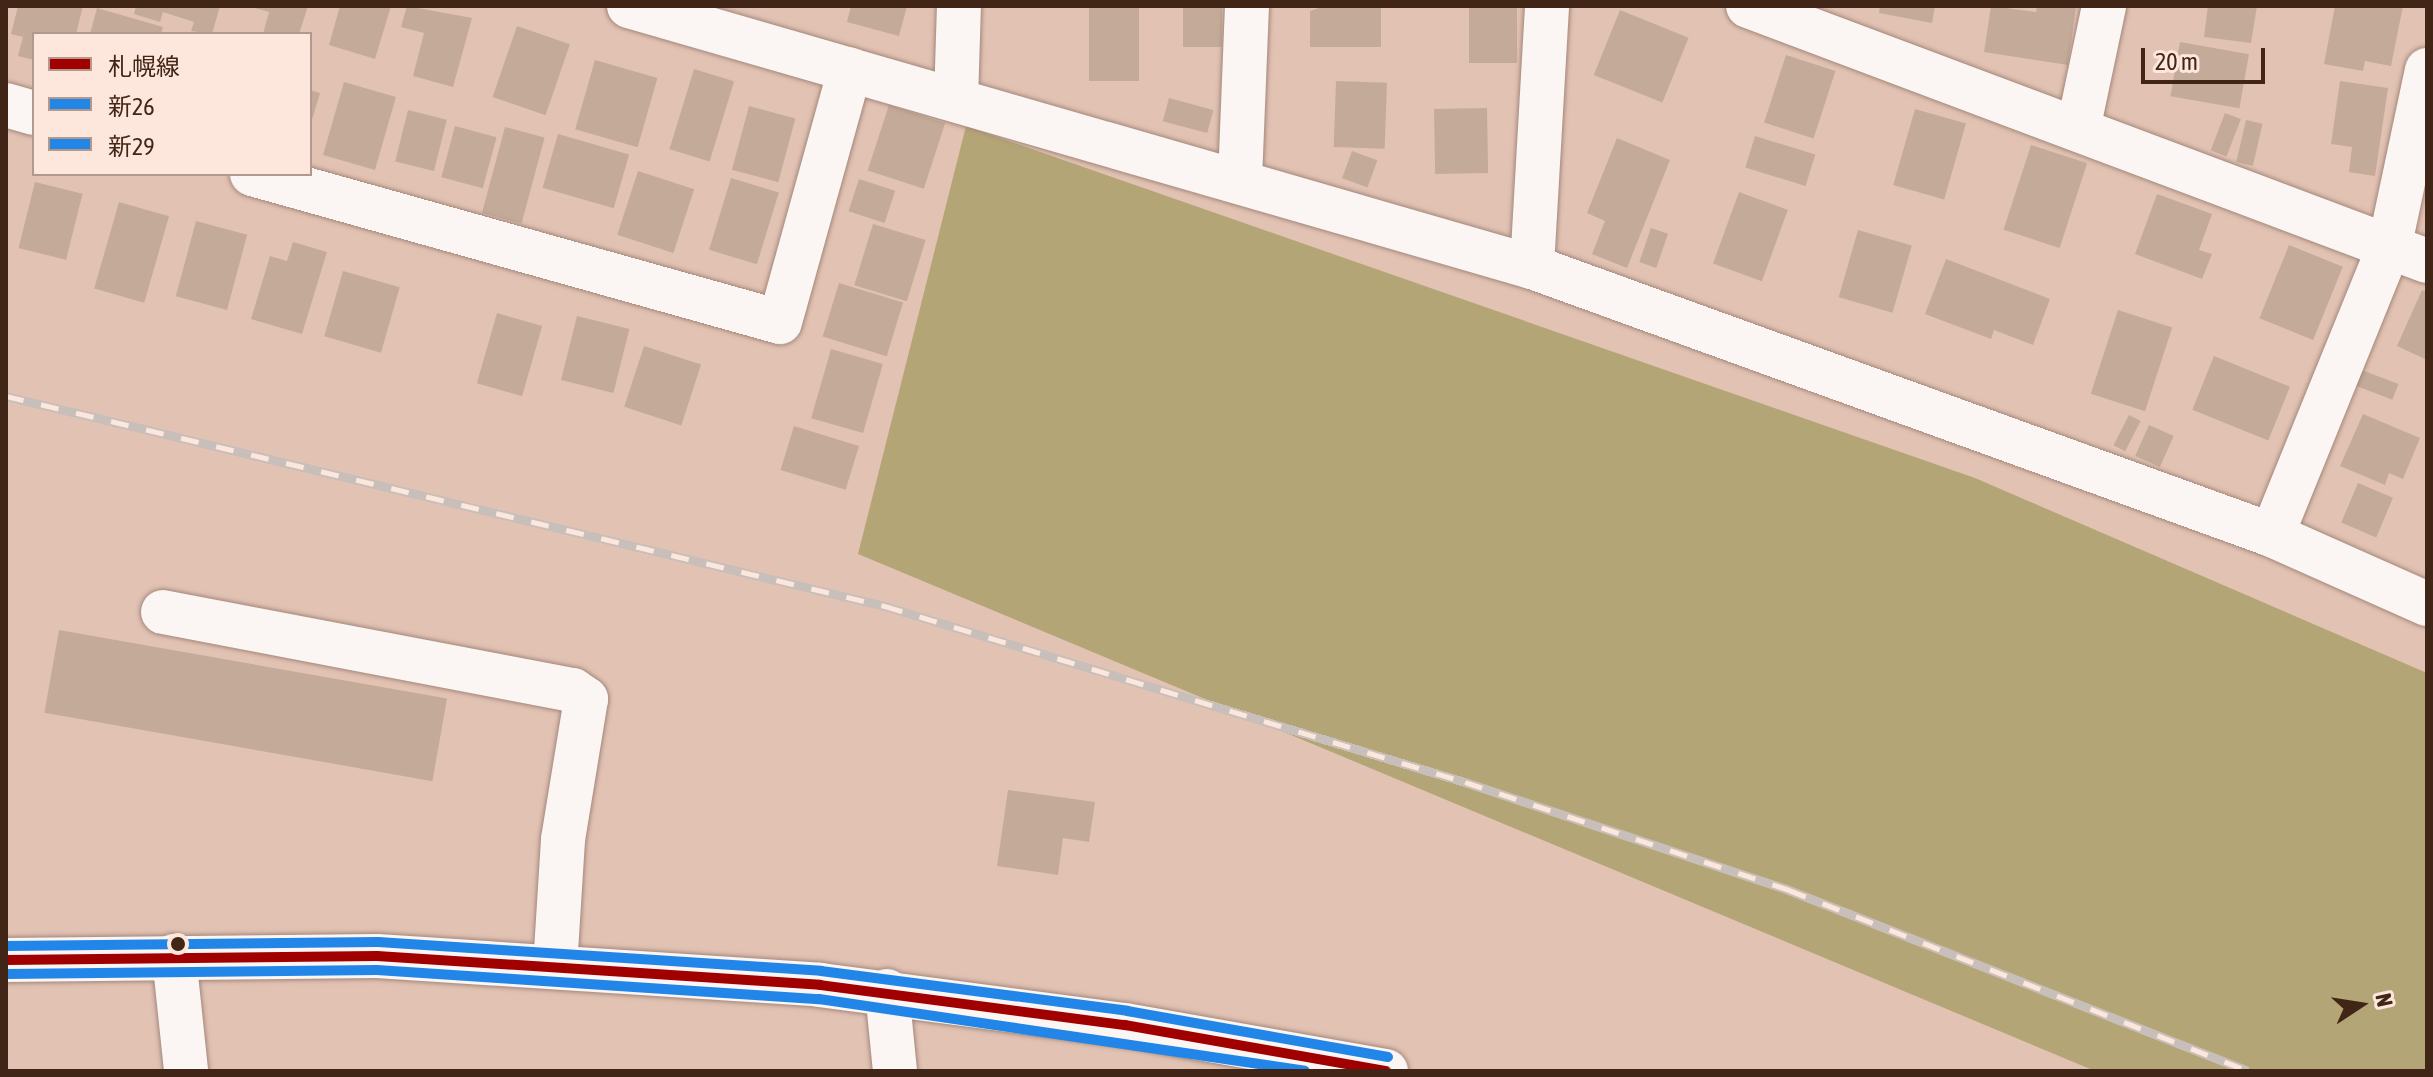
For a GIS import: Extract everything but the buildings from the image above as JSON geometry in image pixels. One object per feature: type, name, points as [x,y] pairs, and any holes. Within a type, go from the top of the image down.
[{"type":"main road","points":[[629,6],[1240,180],[1532,267],[2272,535],[2427,604]]},
{"type":"main road","points":[[956,100],[959,6]]},
{"type":"main road","points":[[1240,180],[1247,6]]},
{"type":"main road","points":[[1532,267],[1547,6]]},
{"type":"main road","points":[[1748,6],[1804,15],[2408,252]]},
{"type":"main road","points":[[2079,125],[2104,6]]},
{"type":"main road","points":[[259,176],[780,322],[850,70]]},
{"type":"main road","points":[[2272,535],[2408,252],[2427,70]]},
{"type":"main road","points":[[6,105],[32,112]]},
{"type":"main road","points":[[163,612],[573,690],[586,699],[563,840],[555,966]]},
{"type":"main road","points":[[174,956],[186,1071]]},
{"type":"main road","points":[[6,960],[377,956],[887,991],[1386,1071]]},
{"type":"main road","points":[[887,991],[895,1071]]},
{"type":"shaded area","points":[[966,126],[1975,478],[2427,673],[2427,1071],[2095,1071],[858,554]]},
{"type":"railway","points":[[6,396],[885,606],[1465,782],[1789,890],[2248,1071]]},
{"type":"transit line","name":"新29","points":[[6,946],[378,942],[821,971],[1127,1011],[1388,1057]]},
{"type":"transit line","name":"札幌線","points":[[6,960],[377,956],[820,985],[1125,1025],[1386,1071]]},
{"type":"transit line","name":"新26","points":[[6,974],[377,970],[819,999],[1305,1071]]}]
